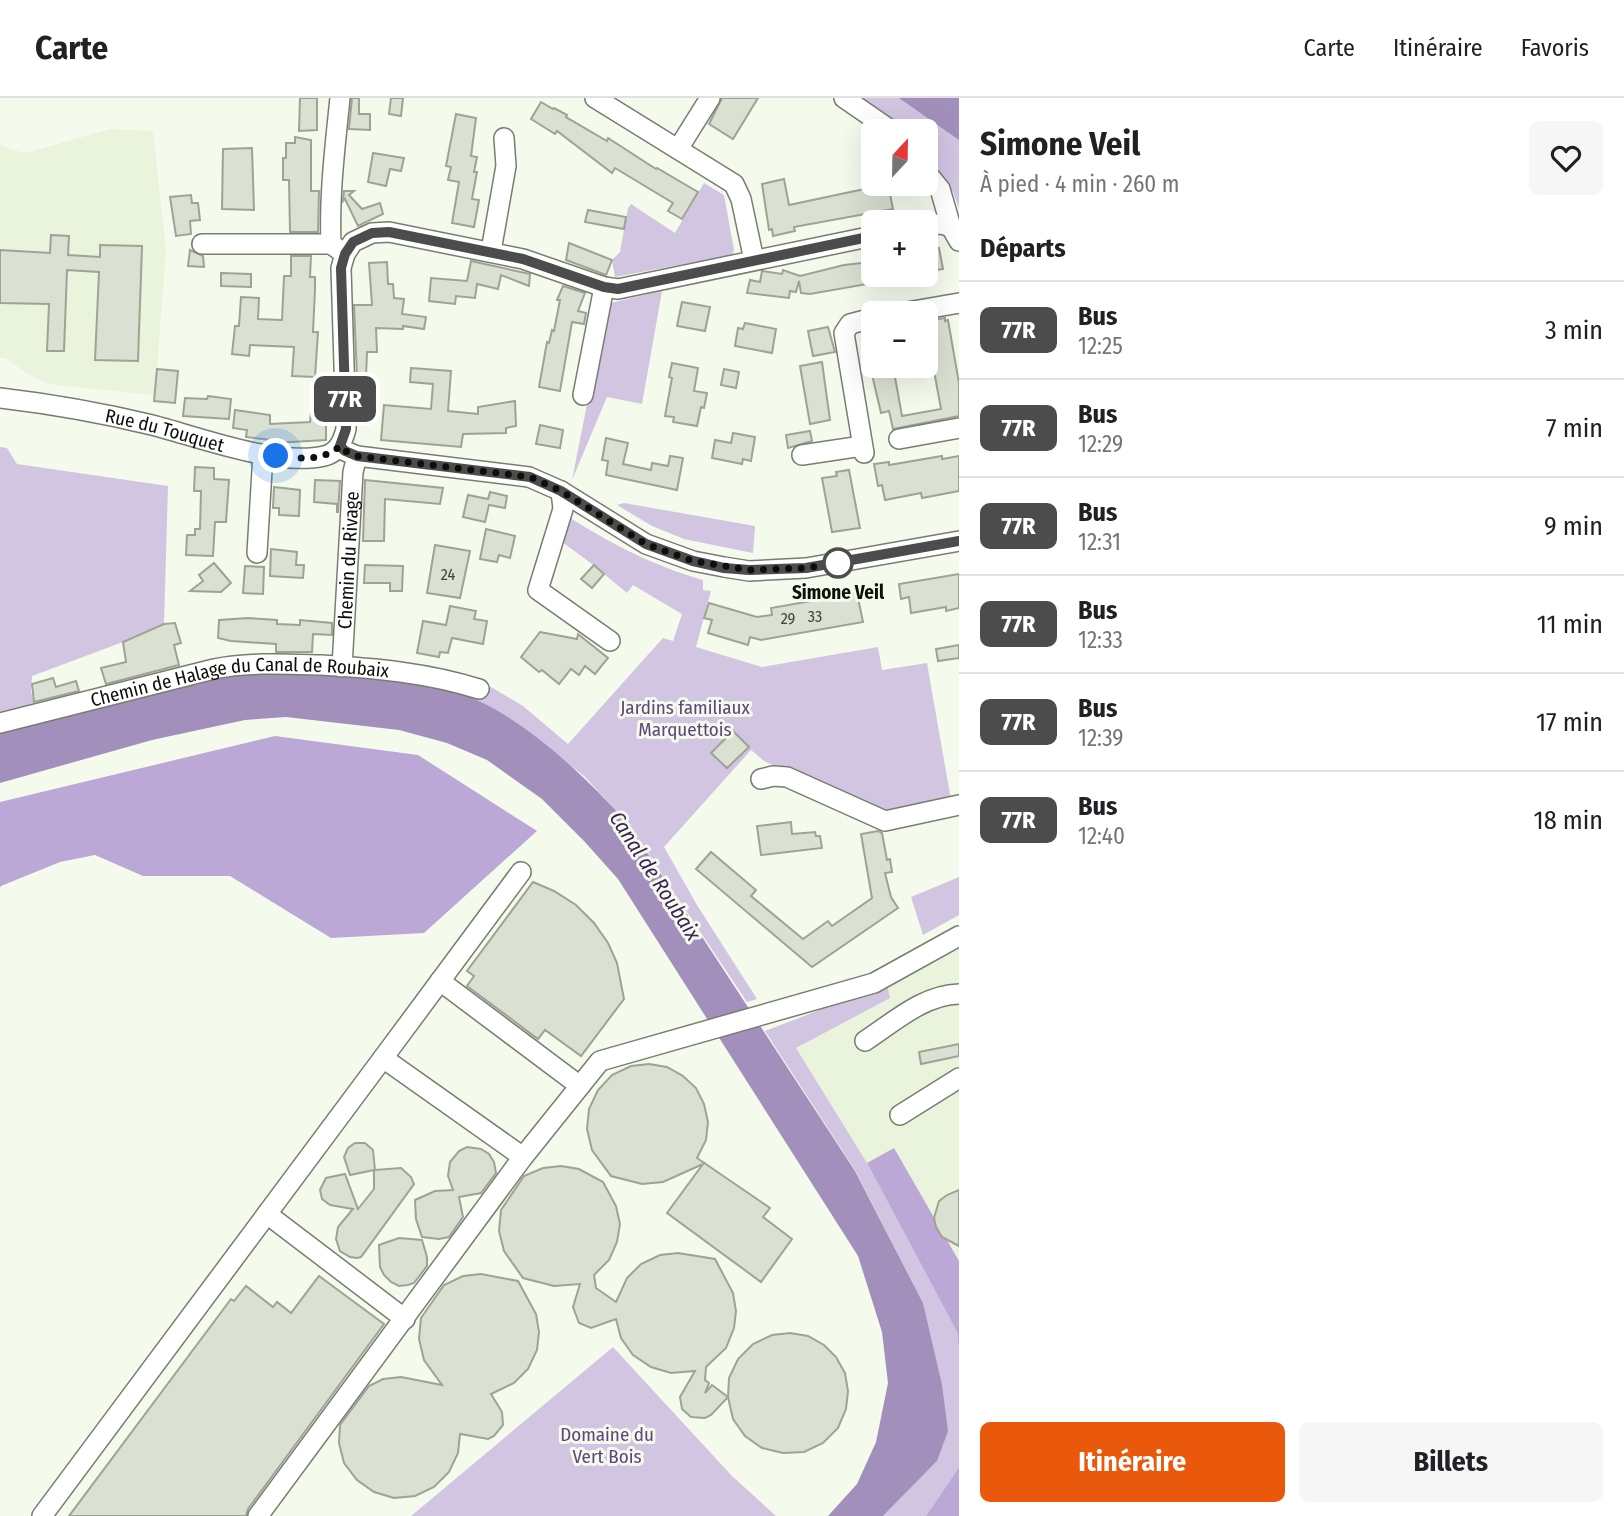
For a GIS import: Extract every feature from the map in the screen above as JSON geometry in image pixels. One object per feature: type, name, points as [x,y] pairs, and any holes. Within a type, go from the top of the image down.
[{"type":"street","points":[[340,98],[331,193],[341,276],[346,429],[340,446],[345,451],[357,456],[530,477],[561,491],[625,532],[656,548],[724,568],[806,568],[959,541]]},
{"type":"street","points":[[595,98],[734,184],[741,200],[754,260]]},
{"type":"street","points":[[678,149],[709,98]]},
{"type":"street","points":[[844,98],[875,119]]},
{"type":"street","points":[[491,251],[506,166],[504,138]]},
{"type":"street","points":[[938,187],[955,234]]},
{"type":"street","points":[[938,224],[955,234]]},
{"type":"street","points":[[202,244],[338,249],[381,232],[491,251],[618,289],[861,238]]},
{"type":"street","points":[[583,395],[604,287]]},
{"type":"street","points":[[938,307],[959,303]]},
{"type":"street","points":[[802,455],[863,449],[844,333],[850,324],[861,321]]},
{"type":"street","name":"Rue du Touquet","points":[[0,398],[108,415],[263,454],[300,458],[322,456],[340,446]]},
{"type":"street","points":[[899,439],[959,428]]},
{"type":"street","points":[[257,553],[263,454]]},
{"type":"street","name":"Chemin du Rivage","points":[[342,667],[353,472],[357,456]]},
{"type":"street","points":[[561,491],[563,509],[538,590],[610,641]]},
{"type":"street","name":"Chemin de Halage du Canal de Roubaix","points":[[0,723],[230,666],[285,664],[342,667],[435,677],[480,689]]},
{"type":"street","points":[[761,779],[787,777],[885,821],[959,805]]},
{"type":"street","points":[[41,1516],[521,872]]},
{"type":"street","points":[[258,1516],[523,1157],[600,1061],[874,983],[959,936]]},
{"type":"street","points":[[440,981],[580,1086]]},
{"type":"street","points":[[865,1041],[923,1003],[934,998],[959,994]]},
{"type":"street","points":[[383,1058],[523,1157]]},
{"type":"street","points":[[900,1115],[959,1078]]},
{"type":"street","points":[[267,1214],[405,1320]]},
{"type":"shaded area","points":[[110,129],[153,131],[166,251],[155,395],[54,385],[34,378],[5,358],[0,358],[0,143],[9,149],[26,153]]},
{"type":"shaded area","points":[[275,736],[418,755],[537,831],[424,933],[331,938],[230,876],[143,876],[95,855],[60,862],[0,888],[0,802]]},
{"type":"shaded area","points":[[959,949],[959,1261],[894,1149],[867,1163],[796,1048],[889,998],[887,984]]},
{"type":"shaded area","points":[[894,1148],[959,1261],[959,1350],[957,1332],[867,1163]]},
{"type":"shaded area","points":[[959,1467],[959,1516],[926,1516]]},
{"type":"green space","points":[[861,98],[959,98],[959,209],[953,192],[938,173],[938,119],[889,119]]},
{"type":"green space","points":[[704,183],[724,195],[734,250],[732,255],[615,277],[612,260],[620,252],[631,204],[675,233]]},
{"type":"green space","points":[[662,291],[642,404],[607,397],[572,480],[610,303]]},
{"type":"green space","name":"Jardins familiaux Marquettois","points":[[0,447],[7,448],[17,464],[168,486],[164,624],[32,676],[31,692],[35,705],[160,676],[243,661],[410,667],[491,687],[523,706],[568,744],[663,638],[673,641],[682,614],[633,585],[627,593],[558,539],[565,515],[632,553],[703,580],[703,590],[711,591],[696,647],[762,667],[878,647],[882,670],[927,663],[951,800],[886,816],[764,761],[751,750],[664,847],[697,905],[757,999],[747,1002],[627,822],[584,776],[514,722],[482,703],[461,695],[411,682],[340,674],[251,671],[207,679],[0,734]]},
{"type":"green space","points":[[624,503],[755,526],[753,553],[684,539],[652,526],[617,505]]},
{"type":"green space","points":[[959,877],[959,915],[923,935],[911,897]]},
{"type":"green space","points":[[887,984],[890,998],[796,1048],[867,1163],[957,1332],[959,1467],[926,1516],[883,1516],[937,1461],[923,1303],[855,1170],[765,1031]]},
{"type":"green space","name":"Domaine du Vert Bois","points":[[613,1347],[732,1476],[776,1516],[411,1516]]},
{"type":"water","points":[[899,98],[959,98],[959,140],[938,125],[938,119],[929,119]]},
{"type":"water","name":"Canal de Roubaix","points":[[251,671],[400,679],[457,693],[483,703],[541,741],[578,772],[627,822],[855,1171],[923,1303],[942,1385],[948,1431],[937,1461],[883,1516],[828,1516],[857,1484],[876,1442],[888,1383],[882,1332],[858,1256],[618,879],[542,799],[487,760],[447,743],[399,730],[286,717],[245,720],[152,740],[0,783],[0,734],[207,679]]},
{"type":"building","points":[[300,98],[317,98],[317,130],[299,131]]},
{"type":"building","points":[[352,98],[359,98],[359,114],[370,114],[370,130],[349,129]]},
{"type":"building","points":[[391,98],[403,98],[401,116],[389,114]]},
{"type":"building","points":[[722,98],[758,98],[733,139],[709,124]]},
{"type":"building","points":[[541,102],[698,192],[682,219],[668,211],[673,203],[615,168],[612,173],[557,131],[555,134],[531,119]]},
{"type":"building","points":[[456,114],[476,118],[471,156],[477,157],[474,172],[477,172],[472,199],[479,200],[474,227],[452,223],[459,182],[448,180],[451,167],[446,166]]},
{"type":"building","points":[[295,137],[311,140],[311,191],[319,191],[318,232],[290,232],[289,180],[283,180],[283,158],[286,158],[286,143],[295,143]]},
{"type":"building","points":[[252,148],[254,210],[222,209],[223,149]]},
{"type":"building","points":[[373,153],[404,158],[401,171],[390,169],[386,186],[368,182]]},
{"type":"building","points":[[784,179],[789,205],[861,190],[861,196],[890,196],[893,209],[861,210],[861,215],[794,227],[795,231],[773,236],[772,229],[769,230],[762,184]]},
{"type":"building","points":[[344,191],[354,191],[349,195],[362,209],[380,203],[383,214],[358,226],[345,199],[343,201]]},
{"type":"building","points":[[191,195],[192,203],[198,203],[200,220],[190,221],[191,234],[176,236],[170,197]]},
{"type":"building","points":[[588,210],[626,217],[624,229],[585,222]]},
{"type":"building","points":[[51,235],[69,236],[68,255],[100,257],[100,245],[142,246],[138,361],[95,360],[99,272],[67,270],[64,351],[47,351],[49,304],[0,303],[0,250],[50,253]]},
{"type":"building","points":[[569,243],[612,260],[606,275],[566,260]]},
{"type":"building","points":[[938,248],[943,269],[938,270]]},
{"type":"building","points":[[190,250],[203,256],[204,267],[188,266]]},
{"type":"building","points":[[291,256],[311,256],[310,277],[315,277],[313,332],[318,332],[315,377],[292,376],[294,347],[250,345],[249,356],[232,354],[235,326],[239,326],[241,297],[259,298],[258,319],[282,320],[284,276],[291,276]]},
{"type":"building","points":[[471,261],[530,274],[529,286],[501,275],[498,289],[477,284],[475,298],[456,296],[455,304],[429,301],[431,278],[467,281]]},
{"type":"building","points":[[387,262],[388,284],[393,284],[394,298],[404,299],[402,314],[426,317],[424,329],[403,326],[403,329],[376,328],[377,352],[367,352],[366,377],[357,377],[354,305],[372,305],[369,263]]},
{"type":"building","points":[[861,263],[861,285],[810,294],[801,293],[799,281],[796,292],[790,291],[789,298],[747,293],[750,280],[760,282],[762,271],[782,274],[783,270],[800,276]]},
{"type":"building","points":[[221,273],[251,274],[251,287],[221,286]]},
{"type":"building","points":[[563,286],[585,293],[578,311],[586,313],[584,324],[572,322],[560,391],[539,387],[547,342],[549,343],[552,330],[554,331],[560,300],[557,300]]},
{"type":"building","points":[[682,302],[710,307],[705,331],[677,326]]},
{"type":"building","points":[[938,319],[948,320],[959,383],[959,416],[893,429],[889,411],[881,413],[873,378],[895,378],[902,416],[941,409],[935,378],[938,378]]},
{"type":"building","points":[[745,323],[776,329],[772,353],[735,346],[738,328],[743,329]]},
{"type":"building","points":[[828,327],[835,352],[813,356],[808,331]]},
{"type":"building","points":[[822,362],[830,420],[810,424],[800,366]]},
{"type":"building","points":[[672,363],[698,368],[694,391],[707,393],[697,426],[673,422],[674,417],[665,416]]},
{"type":"building","points":[[411,368],[451,371],[448,411],[478,414],[478,407],[515,401],[516,426],[506,428],[506,433],[463,434],[461,447],[381,440],[384,405],[431,409],[433,384],[410,382]]},
{"type":"building","points":[[157,369],[178,371],[175,403],[154,401]]},
{"type":"building","points":[[724,369],[739,372],[736,388],[721,385]]},
{"type":"building","points":[[208,396],[231,399],[229,419],[183,416],[185,398],[207,399]]},
{"type":"building","points":[[235,410],[270,415],[270,424],[310,422],[311,413],[326,413],[326,440],[270,443],[270,440],[246,437],[247,430],[233,428]]},
{"type":"building","points":[[540,425],[563,430],[560,448],[536,444]]},
{"type":"building","points":[[810,431],[812,441],[788,448],[786,435]]},
{"type":"building","points":[[733,433],[755,437],[751,461],[743,459],[742,464],[712,458],[715,440],[731,443]]},
{"type":"building","points":[[606,438],[628,443],[623,464],[651,470],[652,463],[668,466],[670,456],[683,458],[677,490],[606,475],[608,461],[602,460]]},
{"type":"building","points":[[942,456],[942,459],[959,456],[959,491],[922,498],[921,493],[885,500],[882,485],[878,486],[874,464],[889,462],[889,465]]},
{"type":"building","points":[[195,467],[214,468],[214,479],[229,480],[226,522],[215,522],[213,556],[186,555],[187,535],[195,535],[195,529],[200,529],[201,491],[194,491]]},
{"type":"building","points":[[849,470],[860,528],[832,532],[822,478],[837,476],[836,472]]},
{"type":"building","points":[[315,480],[340,481],[338,512],[337,504],[314,502]]},
{"type":"building","points":[[365,480],[443,488],[440,504],[385,499],[384,541],[363,541]]},
{"type":"building","points":[[274,487],[300,490],[299,516],[279,515],[279,508],[273,508]]},
{"type":"building","points":[[490,492],[507,496],[505,508],[489,505],[485,522],[463,517],[468,495],[488,499]]},
{"type":"building","points":[[486,529],[515,536],[510,558],[499,555],[497,562],[480,559]]},
{"type":"building","points":[[435,545],[470,551],[460,598],[427,593]]},
{"type":"building","points":[[271,549],[297,552],[296,565],[304,565],[303,578],[270,576]]},
{"type":"building","points":[[214,563],[231,583],[221,592],[190,591],[203,581],[199,575]]},
{"type":"building","points":[[365,565],[403,566],[402,591],[390,591],[390,583],[364,583]]},
{"type":"building","points":[[594,565],[604,574],[592,588],[581,579]]},
{"type":"building","points":[[245,566],[264,567],[263,594],[243,593]]},
{"type":"building","points":[[959,574],[959,608],[946,611],[946,607],[911,613],[909,597],[901,599],[899,584]]},
{"type":"building","points":[[857,593],[863,622],[761,640],[750,637],[748,645],[708,633],[712,620],[704,618],[709,603],[757,617],[772,615],[771,608]]},
{"type":"building","points":[[450,606],[476,611],[474,619],[487,621],[483,644],[452,638],[448,653],[440,652],[439,657],[417,653],[423,621],[446,625]]},
{"type":"building","points":[[219,620],[277,620],[277,624],[300,625],[300,620],[332,623],[332,635],[313,634],[312,652],[276,652],[276,644],[218,638]]},
{"type":"building","points":[[175,623],[181,643],[174,645],[179,665],[106,684],[101,668],[126,662],[123,642],[164,624]]},
{"type":"building","points":[[540,632],[577,639],[578,634],[608,658],[595,674],[585,666],[579,675],[571,669],[559,684],[521,657]]},
{"type":"building","points":[[959,645],[959,658],[938,661],[936,649]]},
{"type":"building","points":[[53,678],[56,687],[76,681],[79,691],[34,702],[32,684]]},
{"type":"building","points":[[733,731],[749,747],[727,768],[711,753]]},
{"type":"building","points":[[791,822],[792,834],[815,832],[816,836],[820,836],[822,848],[761,855],[757,826]]},
{"type":"building","points":[[878,831],[882,833],[887,860],[890,859],[892,872],[885,873],[891,897],[898,908],[812,967],[696,869],[711,852],[756,890],[751,896],[803,939],[828,921],[832,926],[872,898],[861,834]]},
{"type":"building","points":[[533,882],[576,905],[594,923],[608,943],[617,963],[624,999],[581,1056],[545,1030],[538,1039],[467,986],[474,976],[467,971]]},
{"type":"building","points":[[959,1044],[959,1056],[921,1064],[919,1052]]},
{"type":"building","points":[[649,1064],[667,1067],[696,1088],[704,1104],[708,1122],[706,1140],[697,1158],[770,1208],[763,1217],[792,1239],[761,1282],[667,1213],[703,1164],[663,1182],[642,1184],[611,1176],[592,1150],[587,1129],[589,1109],[598,1090],[612,1075],[631,1066]]},
{"type":"building","points":[[355,1143],[365,1143],[373,1150],[375,1170],[401,1168],[414,1184],[361,1257],[357,1258],[340,1251],[336,1239],[338,1227],[353,1209],[330,1205],[322,1199],[320,1190],[326,1178],[345,1174],[358,1209],[374,1189],[374,1170],[350,1175],[344,1157],[348,1148]]},
{"type":"building","points":[[467,1147],[481,1149],[489,1154],[496,1173],[481,1193],[459,1197],[463,1217],[449,1237],[422,1237],[416,1219],[415,1200],[435,1191],[453,1190],[448,1176],[450,1162],[459,1151]]},
{"type":"building","points":[[561,1166],[579,1169],[603,1182],[616,1206],[620,1224],[617,1242],[609,1260],[594,1275],[596,1288],[616,1302],[627,1278],[641,1264],[660,1255],[678,1253],[715,1259],[733,1293],[736,1311],[734,1328],[726,1348],[706,1367],[705,1380],[709,1383],[705,1393],[712,1385],[728,1397],[711,1415],[705,1418],[691,1417],[682,1409],[680,1397],[695,1371],[671,1373],[651,1367],[633,1355],[621,1338],[616,1319],[591,1328],[579,1323],[573,1307],[580,1284],[554,1286],[523,1278],[504,1251],[499,1231],[501,1210],[524,1176],[543,1168]]},
{"type":"building","points":[[959,1190],[959,1246],[942,1237],[934,1218],[939,1201]]},
{"type":"building","points":[[399,1238],[422,1240],[427,1266],[414,1283],[399,1286],[384,1275],[380,1267],[379,1245]]},
{"type":"building","points":[[481,1274],[518,1281],[536,1314],[539,1332],[537,1350],[528,1369],[514,1383],[491,1394],[502,1412],[503,1425],[488,1439],[460,1434],[458,1453],[449,1472],[434,1487],[415,1496],[394,1498],[374,1492],[357,1480],[344,1463],[339,1443],[340,1425],[369,1386],[383,1379],[401,1377],[442,1385],[424,1360],[419,1339],[421,1318],[444,1285],[463,1276]]},
{"type":"building","points":[[319,1276],[384,1324],[248,1509],[246,1516],[69,1516],[231,1299],[234,1301],[246,1286],[273,1307],[277,1302],[291,1313]]},
{"type":"building","points":[[790,1333],[808,1336],[824,1345],[836,1357],[845,1373],[848,1391],[846,1409],[838,1428],[823,1443],[804,1452],[783,1453],[762,1448],[745,1436],[733,1419],[728,1397],[729,1378],[738,1359],[753,1344],[772,1335]]},
{"type":"bus line","name":"77R","points":[[861,238],[618,289],[491,251],[389,232],[372,233],[353,242],[342,261],[346,429],[340,446],[357,456],[530,477],[561,491],[646,544],[667,553],[724,568],[806,568],[959,541]]},
{"type":"place","name":"Simone Veil","points":[[838,563]]},
{"type":"route","points":[[276,456],[322,456],[340,446],[357,456],[510,473],[547,484],[646,544],[693,561],[749,570],[806,568],[838,563]]}]
